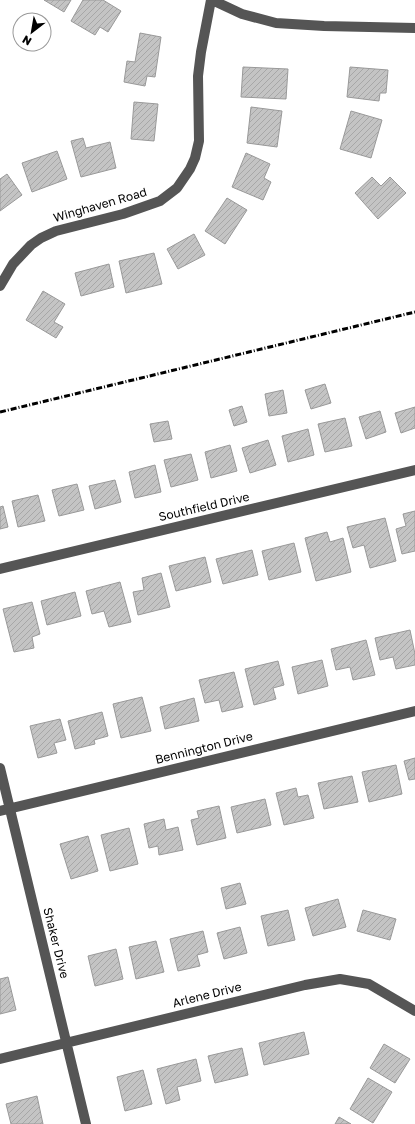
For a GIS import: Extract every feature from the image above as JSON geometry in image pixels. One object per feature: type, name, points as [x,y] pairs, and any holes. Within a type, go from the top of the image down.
[{"type":"street","points":[[211,0],[242,14],[276,22],[324,26],[415,28]]},
{"type":"street","name":"Winghaven Road","points":[[0,286],[14,264],[31,245],[41,238],[56,231],[123,214],[160,201],[177,188],[196,158],[199,141],[198,76],[211,0]]},
{"type":"street","name":"Southfield Drive","points":[[0,569],[415,470]]},
{"type":"street","name":"Bennington Drive","points":[[5,810],[415,711]]},
{"type":"street","name":"Shaker Drive","points":[[0,768],[5,810],[67,1043],[86,1124]]},
{"type":"street","name":"Arlene Drive","points":[[0,1059],[305,985],[340,979],[369,984],[415,1011]]},
{"type":"building","points":[[44,0],[71,0],[64,12]]},
{"type":"building","points":[[83,0],[103,0],[121,11],[108,32],[100,27],[95,35],[71,21]]},
{"type":"building","points":[[140,33],[161,37],[155,77],[147,76],[145,86],[124,82],[127,61],[135,62]]},
{"type":"building","points":[[243,67],[288,69],[286,99],[241,97]]},
{"type":"building","points":[[350,67],[388,70],[386,93],[380,93],[379,101],[347,97]]},
{"type":"building","points":[[134,102],[158,104],[154,141],[131,139]]},
{"type":"building","points":[[251,107],[282,111],[277,147],[247,143]]},
{"type":"building","points":[[351,111],[382,120],[371,158],[340,149]]},
{"type":"building","points":[[83,138],[86,148],[110,142],[116,168],[81,177],[71,141]]},
{"type":"building","points":[[57,151],[67,179],[32,192],[22,163]]},
{"type":"building","points":[[246,153],[270,164],[264,178],[271,182],[263,200],[232,187]]},
{"type":"building","points":[[7,174],[22,195],[0,211],[0,179]]},
{"type":"building","points":[[372,177],[381,186],[390,177],[406,193],[378,219],[355,193]]},
{"type":"building","points":[[227,198],[247,210],[225,244],[205,231]]},
{"type":"building","points":[[194,234],[205,255],[178,269],[167,249]]},
{"type":"building","points":[[154,253],[162,284],[126,293],[119,261]]},
{"type":"building","points":[[109,264],[114,287],[81,296],[75,273]]},
{"type":"building","points":[[43,291],[65,304],[54,322],[63,327],[56,338],[26,320]]},
{"type":"building","points":[[325,384],[331,403],[311,409],[305,390]]},
{"type":"building","points":[[283,390],[287,413],[269,416],[265,394]]},
{"type":"building","points":[[242,406],[247,422],[234,426],[229,410]]},
{"type":"building","points":[[415,407],[415,428],[401,433],[395,413]]},
{"type":"building","points":[[380,411],[386,432],[366,439],[359,417]]},
{"type":"building","points":[[345,418],[352,446],[325,452],[318,424]]},
{"type":"building","points":[[168,421],[172,439],[154,442],[150,424]]},
{"type":"building","points":[[308,429],[314,455],[288,462],[282,436]]},
{"type":"building","points":[[268,440],[276,465],[250,473],[242,448]]},
{"type":"building","points":[[230,445],[237,471],[211,478],[205,452]]},
{"type":"building","points":[[191,454],[198,480],[171,487],[164,460]]},
{"type":"building","points":[[155,465],[161,492],[135,498],[129,472]]},
{"type":"building","points":[[115,480],[121,502],[95,509],[89,486]]},
{"type":"building","points":[[77,484],[84,510],[59,516],[52,490]]},
{"type":"building","points":[[38,495],[45,521],[18,527],[12,501]]},
{"type":"building","points":[[3,506],[8,527],[0,529],[0,507]]},
{"type":"building","points":[[415,511],[415,551],[402,554],[396,529],[406,526],[403,514]]},
{"type":"building","points":[[385,518],[396,561],[370,568],[364,545],[353,548],[347,527]]},
{"type":"building","points":[[327,532],[330,542],[343,538],[351,572],[316,581],[305,538]]},
{"type":"building","points":[[294,543],[301,572],[269,580],[262,551]]},
{"type":"building","points":[[252,550],[258,575],[223,584],[216,559]]},
{"type":"building","points":[[205,557],[211,582],[176,591],[169,566]]},
{"type":"building","points":[[161,573],[170,607],[138,615],[133,592],[144,590],[142,578]]},
{"type":"building","points":[[120,582],[131,622],[109,627],[104,611],[92,614],[86,591]]},
{"type":"building","points":[[75,592],[81,616],[47,625],[41,601]]},
{"type":"building","points":[[32,602],[40,634],[32,637],[34,648],[14,652],[3,609]]},
{"type":"building","points":[[410,630],[415,654],[415,665],[396,669],[393,657],[380,660],[375,638]]},
{"type":"building","points":[[366,640],[375,675],[353,680],[350,667],[336,670],[331,649]]},
{"type":"building","points":[[322,660],[328,686],[298,694],[292,667]]},
{"type":"building","points":[[278,661],[284,685],[273,688],[276,699],[254,705],[245,669]]},
{"type":"building","points":[[234,672],[243,707],[222,712],[219,700],[205,703],[199,680]]},
{"type":"building","points":[[142,697],[151,731],[121,738],[113,704]]},
{"type":"building","points":[[194,698],[199,721],[165,729],[160,707]]},
{"type":"building","points":[[102,712],[108,736],[94,740],[95,744],[75,749],[68,721]]},
{"type":"building","points":[[60,719],[66,740],[54,743],[57,753],[38,758],[30,726]]},
{"type":"building","points":[[415,758],[415,779],[409,780],[404,761]]},
{"type":"building","points":[[396,765],[402,794],[369,802],[362,772]]},
{"type":"building","points":[[352,776],[358,802],[324,809],[318,783]]},
{"type":"building","points":[[296,788],[298,797],[308,795],[314,818],[284,825],[276,793]]},
{"type":"building","points":[[265,799],[271,825],[237,833],[231,807]]},
{"type":"building","points":[[219,806],[226,838],[197,845],[191,820],[199,818],[197,811]]},
{"type":"building","points":[[164,819],[166,830],[178,827],[183,850],[159,855],[158,846],[149,848],[144,824]]},
{"type":"building","points":[[129,828],[138,864],[110,871],[101,835]]},
{"type":"building","points":[[88,836],[98,871],[71,879],[60,844]]},
{"type":"building","points":[[240,883],[246,904],[226,909],[221,888]]},
{"type":"building","points":[[338,899],[346,927],[313,936],[305,908]]},
{"type":"building","points":[[288,910],[295,940],[268,946],[261,916]]},
{"type":"building","points":[[363,910],[396,919],[390,940],[357,931]]},
{"type":"building","points":[[240,927],[247,953],[224,959],[217,933]]},
{"type":"building","points":[[203,931],[208,952],[197,955],[200,966],[178,971],[170,939]]},
{"type":"building","points":[[156,941],[164,972],[136,979],[129,947]]},
{"type":"building","points":[[116,949],[123,979],[95,986],[88,956]]},
{"type":"building","points":[[8,977],[16,1010],[0,1014],[0,979]]},
{"type":"building","points":[[304,1032],[309,1054],[264,1065],[259,1043]]},
{"type":"building","points":[[384,1044],[410,1059],[395,1083],[370,1068]]},
{"type":"building","points":[[242,1048],[248,1075],[215,1083],[208,1056]]},
{"type":"building","points":[[196,1059],[201,1081],[177,1087],[180,1100],[166,1104],[157,1069]]},
{"type":"building","points":[[143,1070],[152,1104],[125,1111],[117,1077]]},
{"type":"building","points":[[368,1078],[392,1092],[373,1123],[350,1109]]},
{"type":"building","points":[[37,1096],[43,1124],[11,1124],[6,1104]]},
{"type":"building","points":[[339,1117],[351,1124],[335,1124]]},
{"type":"railway","points":[[0,412],[415,312]]}]
